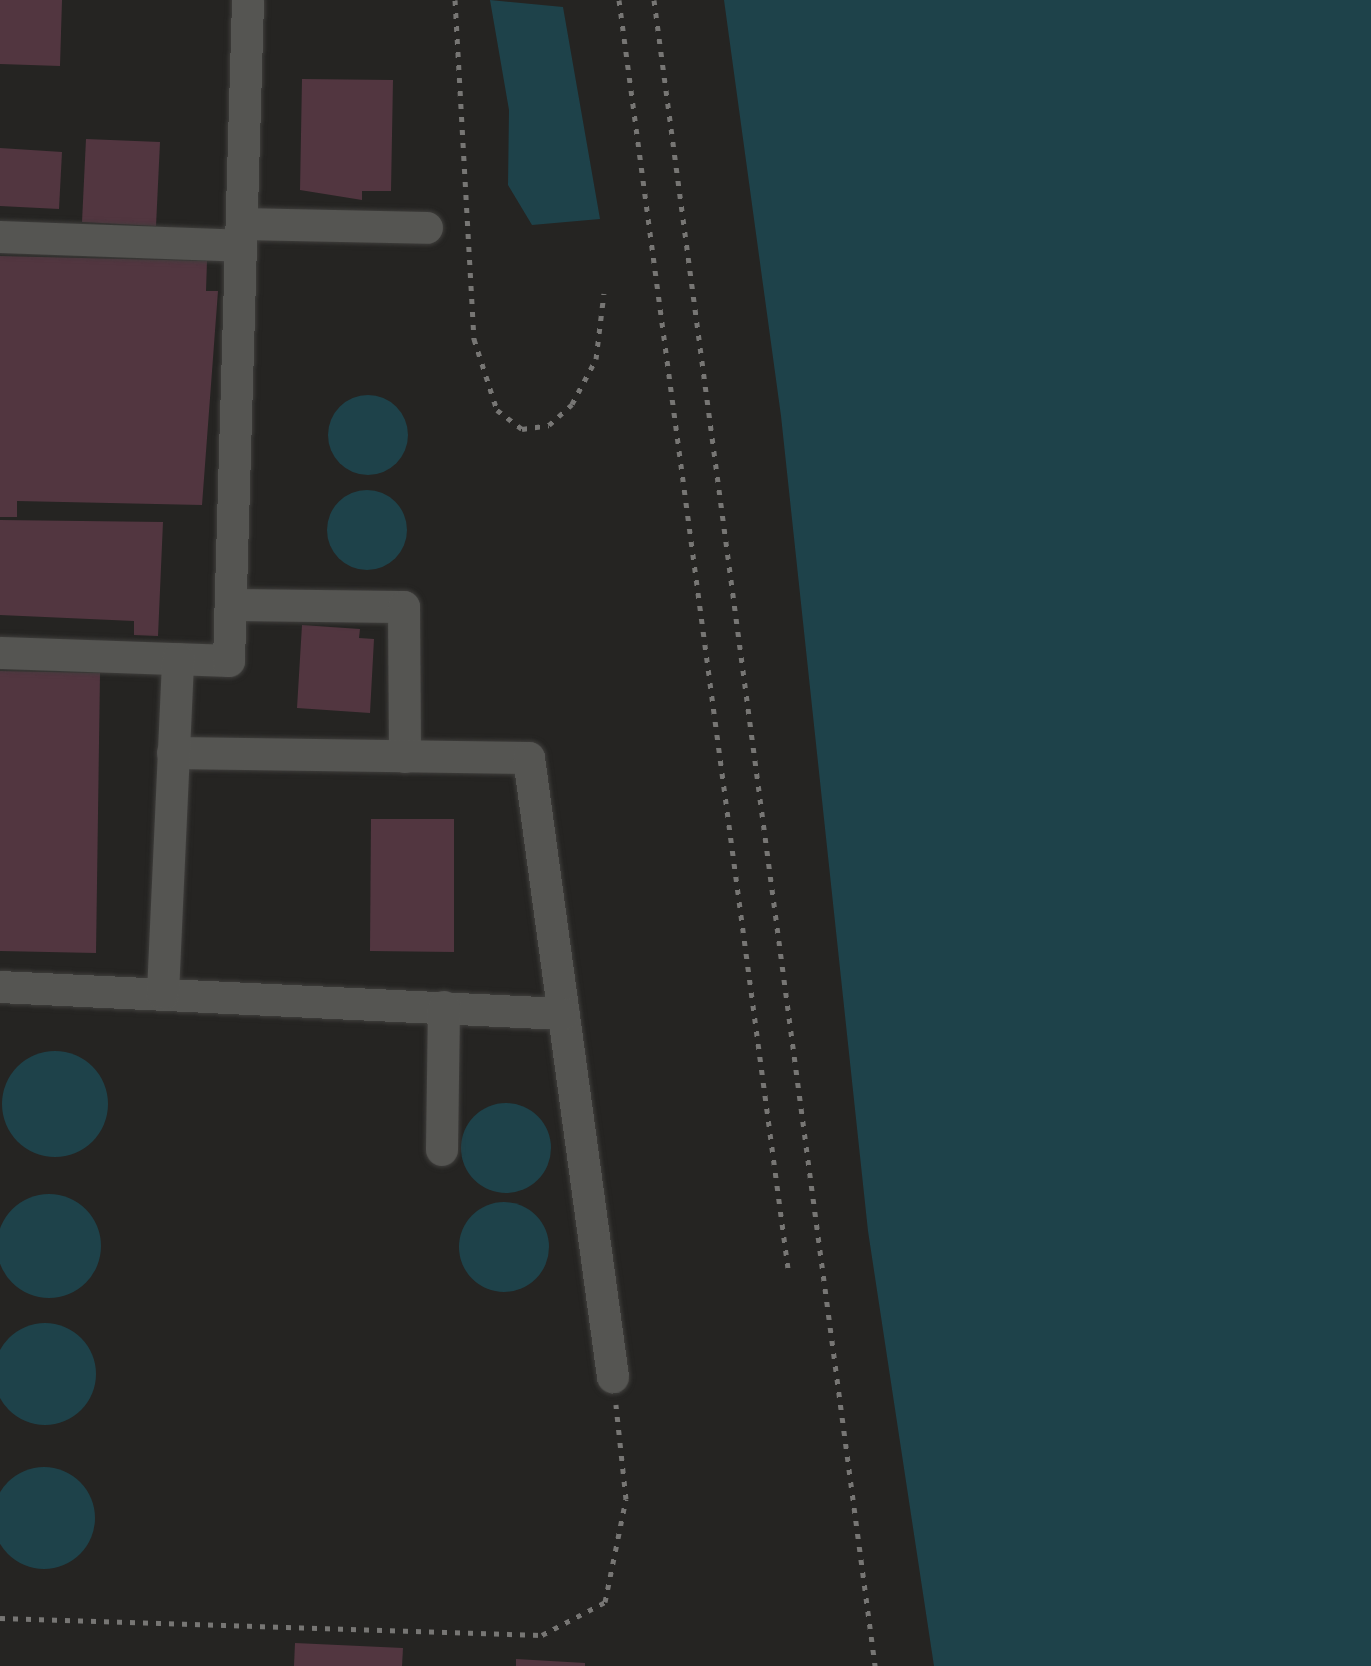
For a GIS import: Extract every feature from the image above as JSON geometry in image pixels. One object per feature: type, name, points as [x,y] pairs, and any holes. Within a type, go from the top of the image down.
[{"type":"lane","points":[[0,654],[230,661],[248,0]]},
{"type":"lane","points":[[0,237],[242,235],[428,228]]},
{"type":"lane","points":[[231,606],[404,607],[405,757]]},
{"type":"lane","points":[[163,993],[178,659]]},
{"type":"lane","points":[[173,753],[528,758],[612,1377]]},
{"type":"lane","points":[[0,987],[563,1014]]},
{"type":"lane","points":[[442,1150],[444,1008]]},
{"type":"path","points":[[454,0],[474,338],[497,410],[522,430],[549,425],[572,404],[596,359],[604,293]]},
{"type":"path","points":[[619,0],[788,1268]]},
{"type":"path","points":[[654,0],[875,1666]]},
{"type":"path","points":[[0,1618],[542,1636],[605,1602],[626,1498],[612,1377]]},
{"type":"water","points":[[490,0],[563,7],[600,219],[532,225],[508,185],[509,110]]},
{"type":"water","points":[[724,0],[1371,0],[1371,1666],[934,1666],[868,1231],[781,416]]},
{"type":"water","points":[[368,395],[383,398],[396,407],[405,420],[405,450],[396,463],[383,472],[368,475],[353,472],[340,463],[331,450],[328,435],[331,420],[340,407],[353,398]]},
{"type":"water","points":[[367,490],[382,493],[395,502],[404,515],[404,545],[395,558],[382,567],[367,570],[352,567],[339,558],[330,545],[327,530],[330,515],[339,502],[352,493]]},
{"type":"water","points":[[55,1051],[75,1055],[92,1067],[104,1084],[108,1104],[104,1124],[92,1141],[75,1153],[55,1157],[35,1153],[18,1141],[6,1124],[2,1104],[6,1084],[18,1067],[35,1055]]},
{"type":"water","points":[[506,1103],[523,1106],[538,1116],[548,1131],[548,1165],[538,1180],[523,1190],[506,1193],[489,1190],[474,1180],[464,1165],[461,1148],[464,1131],[474,1116],[489,1106]]},
{"type":"water","points":[[49,1194],[69,1198],[86,1209],[97,1226],[101,1246],[97,1266],[86,1283],[69,1294],[49,1298],[29,1294],[12,1283],[1,1266],[-3,1246],[1,1226],[12,1209],[29,1198]]},
{"type":"water","points":[[504,1202],[521,1205],[536,1215],[546,1230],[546,1264],[536,1279],[521,1289],[504,1292],[487,1289],[472,1279],[462,1264],[459,1247],[462,1230],[472,1215],[487,1205]]},
{"type":"water","points":[[45,1323],[65,1326],[88,1345],[96,1374],[93,1394],[74,1417],[45,1425],[25,1422],[2,1403],[-6,1374],[-3,1354],[16,1331]]},
{"type":"water","points":[[44,1467],[64,1471],[80,1482],[91,1498],[95,1518],[91,1538],[80,1554],[64,1565],[44,1569],[24,1565],[8,1554],[-3,1538],[-7,1518],[-3,1498],[8,1482],[24,1471]]},
{"type":"building","points":[[0,0],[62,0],[60,66],[0,64]]},
{"type":"building","points":[[302,79],[393,80],[391,191],[362,191],[362,200],[300,190]]},
{"type":"building","points":[[86,139],[160,142],[156,226],[82,222]]},
{"type":"building","points":[[0,148],[62,152],[59,209],[0,206]]},
{"type":"building","points":[[0,256],[207,261],[206,291],[218,291],[202,505],[17,501],[17,517],[0,517]]},
{"type":"building","points":[[0,520],[163,522],[158,636],[134,635],[134,621],[0,615]]},
{"type":"building","points":[[302,625],[360,629],[359,638],[374,639],[370,713],[297,708]]},
{"type":"building","points":[[0,671],[100,673],[96,953],[0,951]]},
{"type":"building","points":[[371,819],[454,819],[454,952],[370,951]]},
{"type":"building","points":[[295,1643],[403,1648],[402,1666],[294,1666]]},
{"type":"building","points":[[516,1659],[585,1663],[585,1666],[516,1666]]}]
